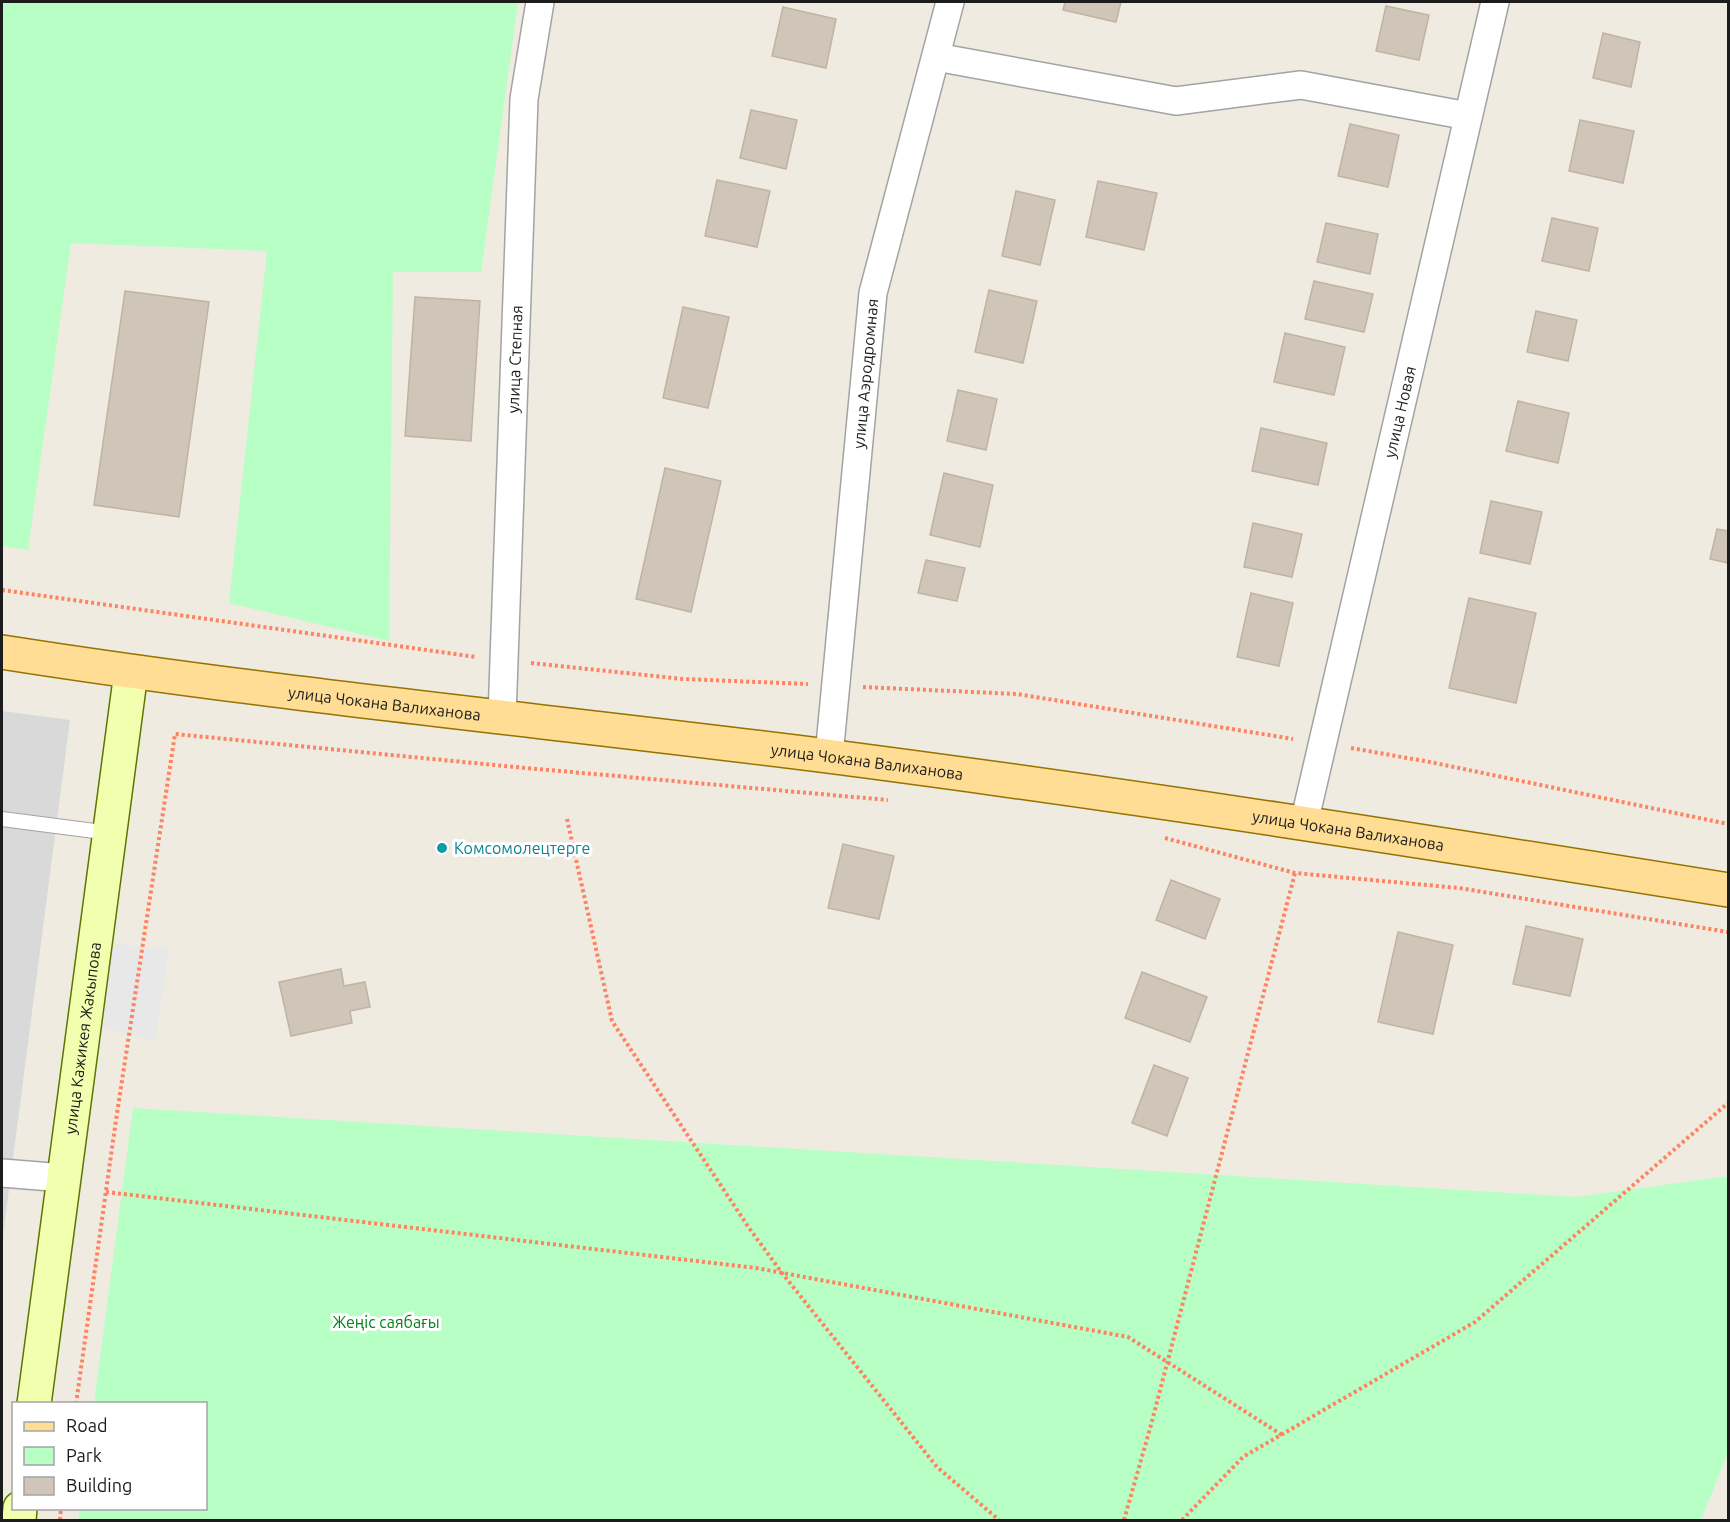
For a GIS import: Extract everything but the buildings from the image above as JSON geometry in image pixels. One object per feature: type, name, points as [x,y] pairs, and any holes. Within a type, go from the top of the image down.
[{"type":"main road","name":"улица Чокана Валиханова","points":[[2,652],[131,672],[829,756],[1304,822],[1728,890]]},
{"type":"main road","name":"улица Кажикея Жакыпова","points":[[34,1402],[131,672]]},
{"type":"street","name":"улица Степная","points":[[502,717],[524,99],[540,2]]},
{"type":"street","name":"улица Аэродромная","points":[[829,756],[873,294],[950,2]]},
{"type":"street","name":"улица Новая","points":[[1304,822],[1495,2]]},
{"type":"street","points":[[936,57],[1176,101],[1301,85],[1468,116]]},
{"type":"street","points":[[2,1173],[64,1178]]},
{"type":"lane","points":[[2,819],[110,833]]},
{"type":"path","points":[[76,1402],[175,734],[897,801]]},
{"type":"path","points":[[567,819],[612,1021],[749,1228],[782,1273],[937,1467],[999,1521]]},
{"type":"path","points":[[1162,837],[1295,873],[1459,888],[1728,932]]},
{"type":"path","points":[[1124,1521],[1168,1363],[1295,873]]},
{"type":"path","points":[[1182,1521],[1243,1457],[1475,1322],[1728,1103]]},
{"type":"path","points":[[106,1192],[744,1267],[1128,1337],[1282,1435]]},
{"type":"shaded area","points":[[2,711],[70,720],[2,1243]]},
{"type":"shaded area","points":[[111,943],[169,949],[155,1041],[97,1026]]},
{"type":"green space","points":[[2,2],[518,2],[481,272],[393,272],[389,641],[229,603],[267,251],[71,243],[28,550],[2,546]]},
{"type":"green space","name":"Жеңіс саябағы","points":[[133,1108],[1576,1197],[1728,1176],[1728,1453],[1701,1520],[78,1520],[80,1510],[207,1510],[207,1402],[94,1402]]},
{"type":"place","name":"Комсомолецтерге","points":[[442,848]]}]
